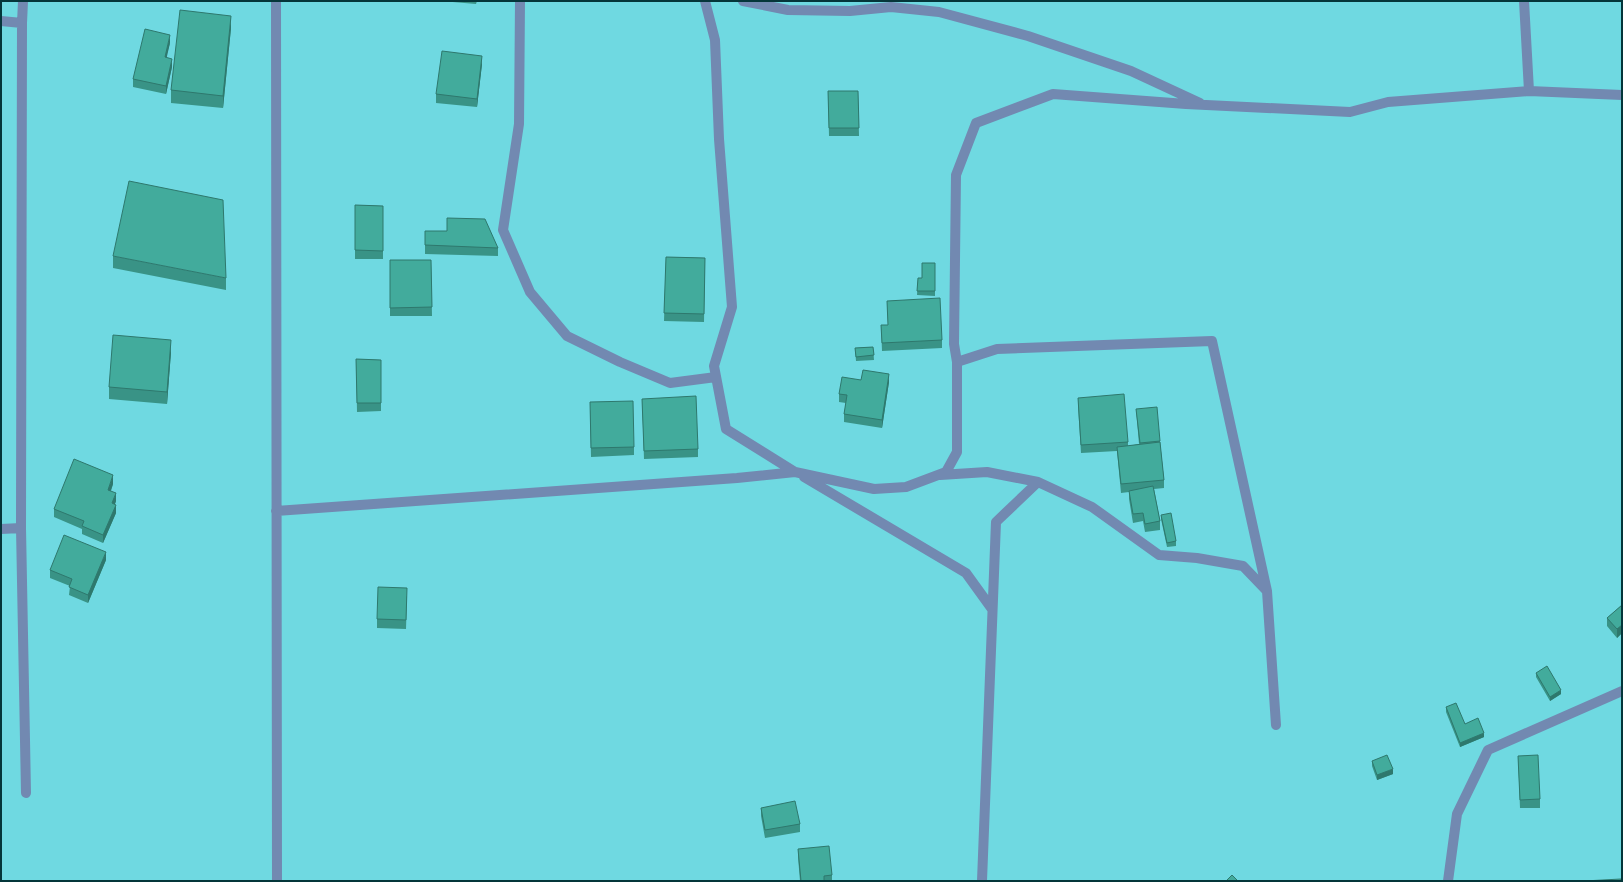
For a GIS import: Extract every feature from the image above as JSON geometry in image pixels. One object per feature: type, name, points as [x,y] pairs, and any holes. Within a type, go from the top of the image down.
[{"type":"street","points":[[23,1],[21,528],[26,793]]},
{"type":"street","points":[[276,1],[277,881]]},
{"type":"street","points":[[520,1],[519,124],[503,230],[530,292],[567,336],[620,362],[670,383],[716,377]]},
{"type":"street","points":[[705,1],[715,40],[718,139],[732,306],[714,366],[726,429],[795,472],[966,573],[992,609]]},
{"type":"street","points":[[743,1],[788,10],[850,11],[891,7],[938,12],[1028,36],[1131,71],[1204,105]]},
{"type":"street","points":[[1524,1],[1529,91]]},
{"type":"street","points":[[1,21],[22,23]]},
{"type":"street","points":[[276,511],[736,478],[795,472],[874,489],[906,487],[946,472],[957,452],[957,362],[954,344],[956,175],[976,122],[1053,94],[1204,105],[1350,112],[1388,102],[1529,91],[1622,95]]},
{"type":"street","points":[[957,362],[997,349],[1212,341],[1267,591],[1276,725]]},
{"type":"street","points":[[936,476],[987,472],[1038,482],[1092,508],[1159,555],[1197,558],[1243,566],[1267,591]]},
{"type":"street","points":[[982,881],[996,522],[1038,482]]},
{"type":"street","points":[[1,529],[21,528]]},
{"type":"street","points":[[1448,881],[1458,814],[1488,750],[1622,691]]},
{"type":"building","points":[[180,10],[231,16],[223,96],[171,90]]},
{"type":"building","points":[[145,29],[170,35],[165,57],[172,59],[166,86],[133,79]]},
{"type":"building","points":[[442,51],[482,56],[477,99],[436,94]]},
{"type":"building","points":[[828,91],[858,91],[859,128],[829,128]]},
{"type":"building","points":[[129,181],[223,200],[226,278],[113,256]]},
{"type":"building","points":[[355,205],[383,206],[383,251],[355,250]]},
{"type":"building","points":[[447,218],[485,219],[498,248],[425,245],[425,231],[447,231]]},
{"type":"building","points":[[666,257],[705,258],[704,314],[664,313]]},
{"type":"building","points":[[390,260],[431,260],[432,307],[390,308]]},
{"type":"building","points":[[922,263],[935,263],[935,291],[917,291],[918,278],[922,278]]},
{"type":"building","points":[[940,298],[942,340],[882,343],[881,325],[888,325],[887,301]]},
{"type":"building","points":[[113,335],[171,340],[167,392],[109,387]]},
{"type":"building","points":[[873,347],[874,355],[856,357],[855,348]]},
{"type":"building","points":[[356,359],[381,360],[381,403],[357,403]]},
{"type":"building","points":[[863,370],[889,374],[882,420],[844,414],[847,395],[839,394],[842,377],[861,380]]},
{"type":"building","points":[[1124,394],[1128,442],[1081,445],[1078,398]]},
{"type":"building","points":[[696,396],[698,449],[644,451],[642,399]]},
{"type":"building","points":[[633,401],[634,447],[591,448],[590,402]]},
{"type":"building","points":[[1157,407],[1160,441],[1140,443],[1136,409]]},
{"type":"building","points":[[1160,442],[1164,480],[1121,484],[1117,447]]},
{"type":"building","points":[[74,459],[113,475],[108,490],[116,493],[112,503],[116,505],[103,535],[82,526],[84,521],[54,509]]},
{"type":"building","points":[[1153,486],[1160,521],[1145,524],[1143,513],[1133,514],[1129,491]]},
{"type":"building","points":[[1171,513],[1176,541],[1167,543],[1161,515]]},
{"type":"building","points":[[64,535],[106,552],[88,595],[69,587],[72,579],[50,570]]},
{"type":"building","points":[[378,587],[407,588],[406,620],[377,619]]},
{"type":"building","points":[[1622,605],[1622,625],[1617,629],[1607,618]]},
{"type":"building","points":[[1547,666],[1561,690],[1550,697],[1536,673]]},
{"type":"building","points":[[1456,703],[1465,724],[1478,718],[1484,733],[1460,743],[1446,707]]},
{"type":"building","points":[[1387,755],[1393,769],[1377,775],[1372,761]]},
{"type":"building","points":[[1538,755],[1540,799],[1520,800],[1518,756]]},
{"type":"building","points":[[795,801],[800,824],[765,830],[761,808]]},
{"type":"building","points":[[829,846],[832,875],[824,876],[824,881],[801,881],[798,849]]},
{"type":"building","points":[[1232,875],[1238,881],[1226,881]]},
{"type":"building","points":[[1621,879],[1621,881],[1584,881]]}]
